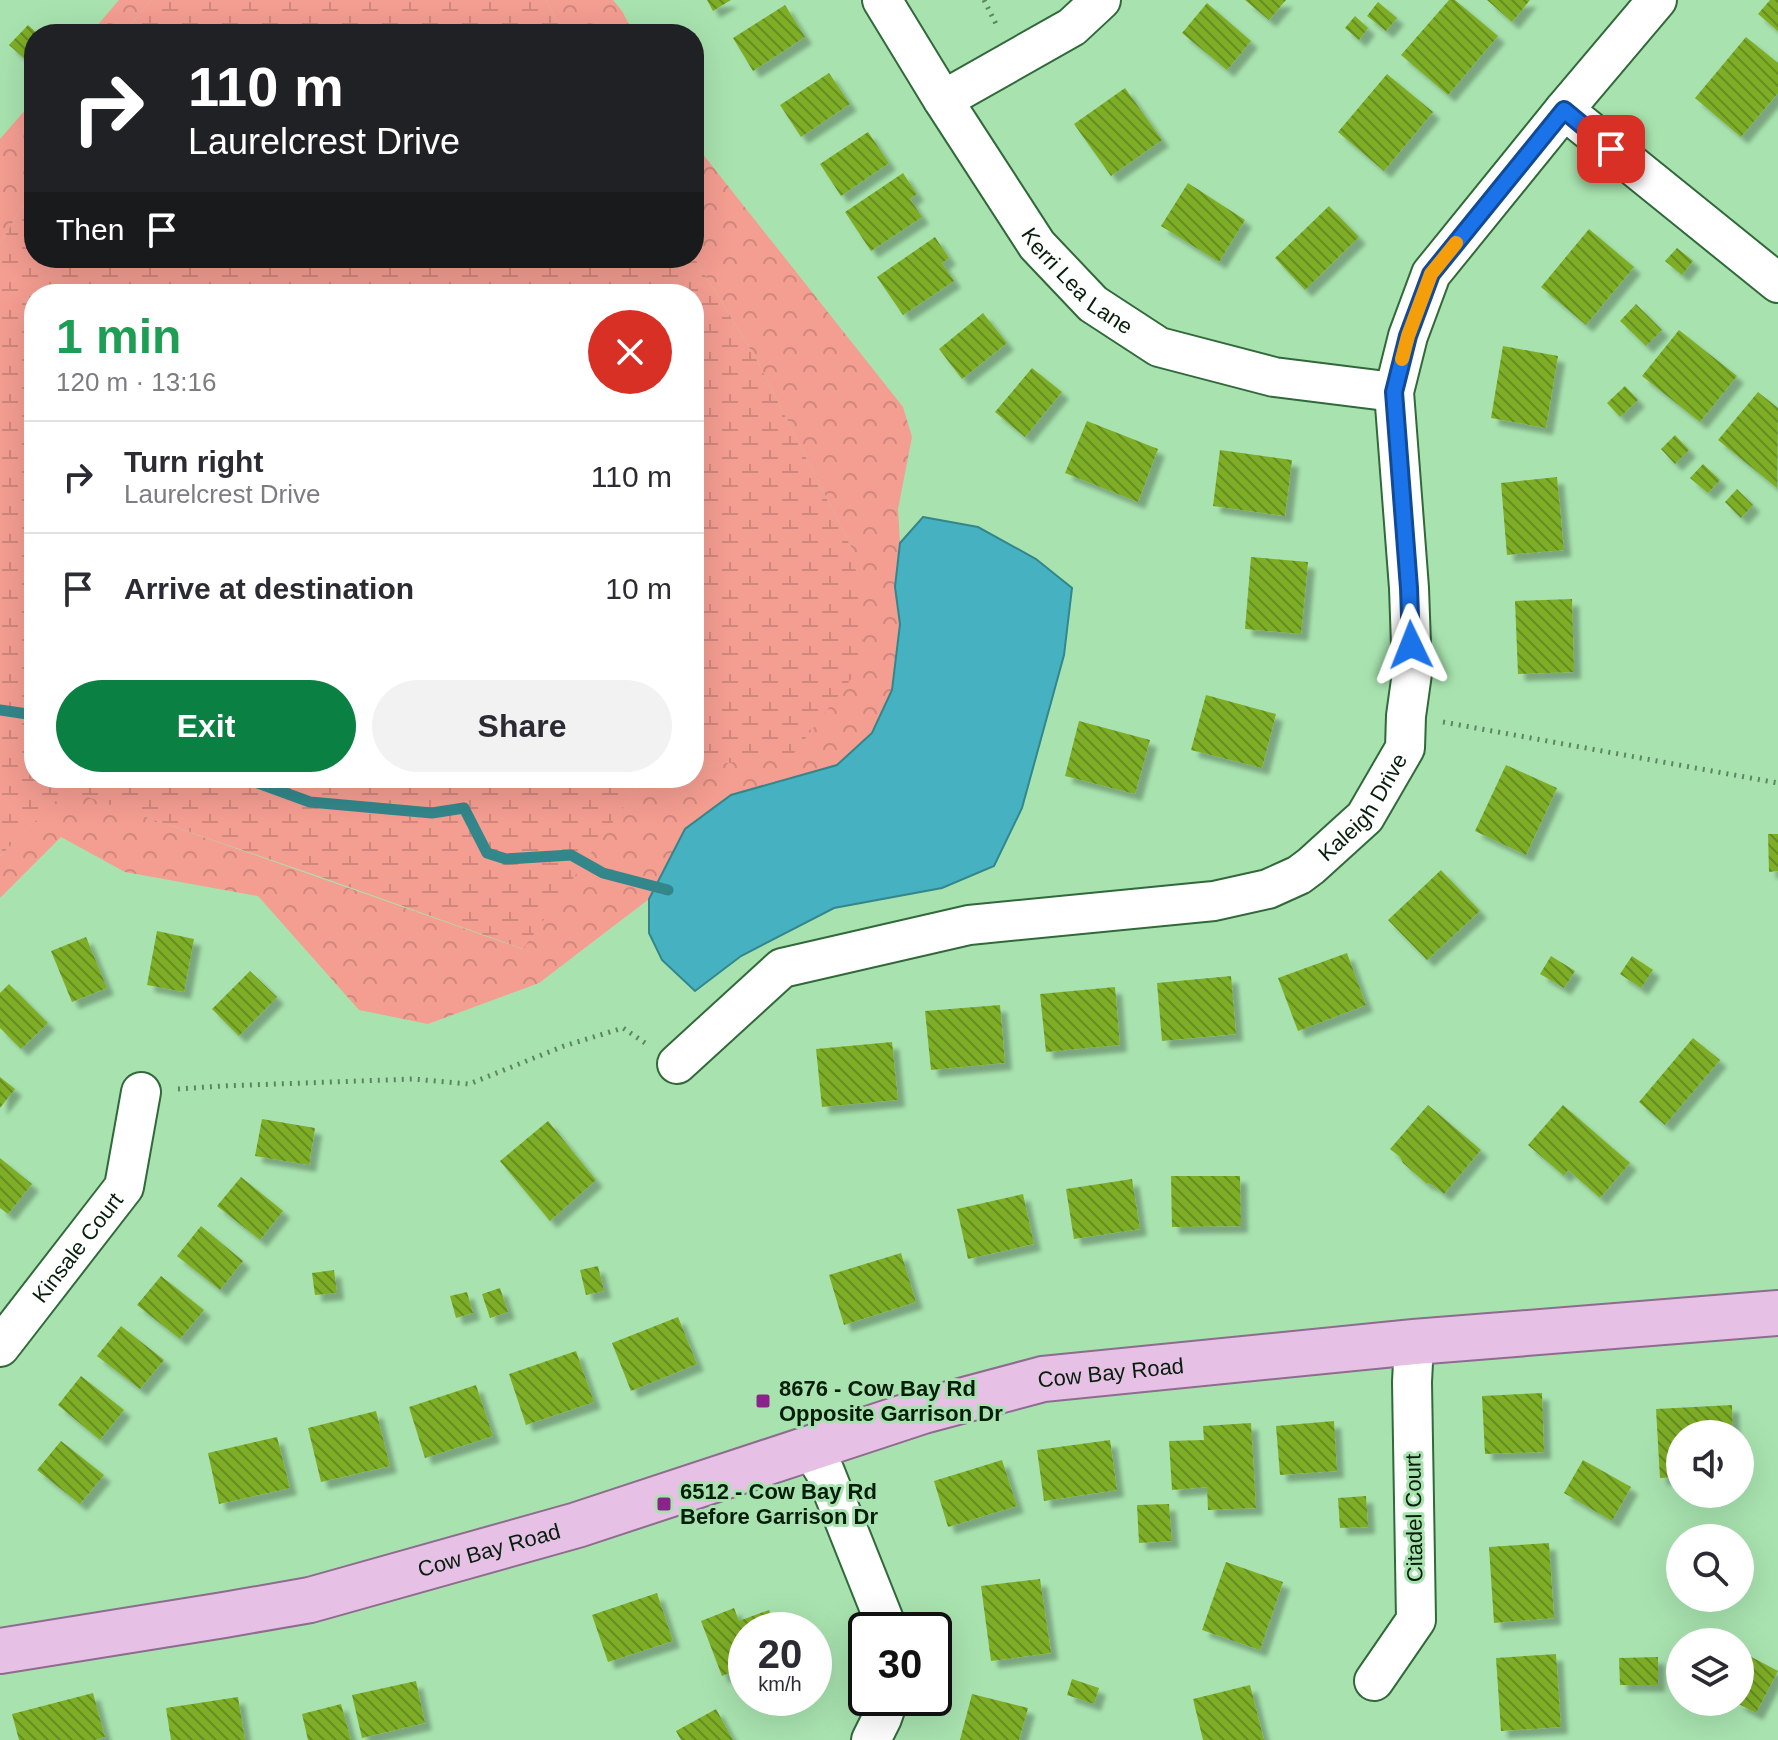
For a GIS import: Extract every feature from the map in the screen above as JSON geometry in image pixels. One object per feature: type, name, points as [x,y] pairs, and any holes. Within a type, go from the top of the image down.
[{"type":"main road","name":"Cow Bay Road","points":[[0,1651],[310,1600],[577,1525],[923,1411],[1043,1379],[1414,1342],[1778,1313]]},
{"type":"street","name":"Kerri Lea Lane","points":[[882,0],[1037,245],[1093,304],[1159,347],[1274,377],[1394,392]]},
{"type":"street","points":[[943,100],[1072,27],[1101,0]]},
{"type":"street","name":"Kaleigh Drive","points":[[677,1064],[782,968],[969,925],[1214,901],[1268,889],[1299,875],[1365,817],[1405,748],[1412,673],[1409,588],[1394,392],[1408,336],[1431,274],[1657,0]]},
{"type":"street","points":[[1564,110],[1778,283]]},
{"type":"street","name":"Kinsale Court","points":[[0,1347],[124,1187],[141,1092]]},
{"type":"street","name":"Citadel Court","points":[[1374,1681],[1416,1620],[1414,1342]]},
{"type":"street","points":[[810,1447],[825,1472],[881,1612]]},
{"type":"street","points":[[871,1740],[882,1716]]},
{"type":"path","points":[[1406,716],[1778,783]]},
{"type":"path","points":[[141,1092],[413,1079],[469,1084],[564,1046],[623,1028],[677,1064]]},
{"type":"green space","points":[[119,0],[152,0],[132,24],[99,24]]},
{"type":"green space","points":[[152,0],[546,0],[559,24],[132,24]]},
{"type":"green space","points":[[546,0],[613,0],[629,24],[559,24]]},
{"type":"green space","points":[[24,111],[24,204],[0,244],[0,139]]},
{"type":"green space","points":[[704,156],[903,407],[912,437],[898,509],[900,543],[895,587],[900,624],[892,690],[872,733],[837,765],[730,795],[685,829],[649,899],[539,983],[428,1024],[359,1010],[258,896],[125,872],[61,837],[0,898],[0,856],[67,789],[522,949],[637,788],[704,788],[704,766],[794,752],[854,553],[758,362],[701,268],[704,268]]},
{"type":"green space","points":[[24,204],[24,268],[701,268],[758,362],[854,553],[865,661],[794,753],[704,766],[704,284],[24,284],[24,788],[637,788],[523,949],[67,790],[0,856],[0,244]]},
{"type":"water","points":[[923,517],[978,527],[1036,559],[1072,588],[1064,655],[1022,808],[994,866],[942,888],[834,908],[741,956],[695,991],[662,960],[649,933],[649,899],[685,829],[731,795],[837,765],[872,733],[892,690],[900,624],[895,587],[900,543]]},
{"type":"building","points":[[707,0],[731,0],[713,11]]},
{"type":"building","points":[[1245,0],[1286,0],[1269,20]]},
{"type":"building","points":[[1449,0],[1455,0],[1498,36],[1448,95],[1401,55]]},
{"type":"building","points":[[1487,0],[1530,0],[1512,22]]},
{"type":"building","points":[[1770,0],[1778,0],[1778,31],[1758,14]]},
{"type":"building","points":[[1378,2],[1397,18],[1386,31],[1367,16]]},
{"type":"building","points":[[1207,3],[1251,41],[1227,70],[1182,33]]},
{"type":"building","points":[[785,5],[805,37],[753,71],[733,38]]},
{"type":"building","points":[[1355,16],[1368,28],[1359,40],[1345,28]]},
{"type":"building","points":[[24,29],[24,58],[9,45]]},
{"type":"building","points":[[1746,37],[1778,63],[1778,93],[1741,137],[1695,98]]},
{"type":"building","points":[[829,73],[850,104],[801,137],[780,105]]},
{"type":"building","points":[[1387,74],[1433,112],[1384,171],[1338,132]]},
{"type":"building","points":[[1125,88],[1162,140],[1111,176],[1074,124]]},
{"type":"building","points":[[868,132],[889,163],[841,196],[820,164]]},
{"type":"building","points":[[903,173],[917,194],[910,199],[922,217],[871,251],[845,212]]},
{"type":"building","points":[[1188,183],[1245,220],[1219,262],[1161,226]]},
{"type":"building","points":[[1329,206],[1359,237],[1305,290],[1275,258]]},
{"type":"building","points":[[1589,229],[1634,267],[1586,325],[1541,287]]},
{"type":"building","points":[[935,237],[949,258],[942,263],[954,281],[903,315],[877,277]]},
{"type":"building","points":[[1677,248],[1693,261],[1682,275],[1665,261]]},
{"type":"building","points":[[1636,304],[1662,330],[1646,346],[1620,321]]},
{"type":"building","points":[[983,313],[1007,343],[962,379],[939,349]]},
{"type":"building","points":[[1679,330],[1737,376],[1700,422],[1642,376]]},
{"type":"building","points":[[1503,346],[1558,356],[1546,428],[1491,418]]},
{"type":"building","points":[[1032,368],[1062,392],[1025,437],[995,412]]},
{"type":"building","points":[[1625,386],[1638,400],[1620,417],[1607,403]]},
{"type":"building","points":[[1758,392],[1778,408],[1777,488],[1718,440]]},
{"type":"building","points":[[1087,421],[1158,449],[1138,502],[1065,473]]},
{"type":"building","points":[[1675,435],[1689,450],[1675,464],[1661,449]]},
{"type":"building","points":[[1220,450],[1292,460],[1285,516],[1213,506]]},
{"type":"building","points":[[1703,464],[1720,480],[1708,493],[1690,478]]},
{"type":"building","points":[[1557,477],[1564,550],[1507,555],[1501,483]]},
{"type":"building","points":[[1737,489],[1753,505],[1741,518],[1725,502]]},
{"type":"building","points":[[1251,557],[1308,562],[1301,634],[1245,629]]},
{"type":"building","points":[[1572,599],[1574,672],[1518,674],[1515,601]]},
{"type":"building","points":[[1206,695],[1276,714],[1262,768],[1191,750]]},
{"type":"building","points":[[1079,721],[1150,740],[1135,794],[1065,776]]},
{"type":"building","points":[[1506,765],[1557,788],[1526,855],[1475,831]]},
{"type":"building","points":[[1768,834],[1778,834],[1778,871],[1769,872]]},
{"type":"building","points":[[1441,870],[1480,911],[1427,960],[1388,920]]},
{"type":"building","points":[[157,931],[194,939],[184,992],[147,985]]},
{"type":"building","points":[[86,937],[107,988],[72,1002],[51,951]]},
{"type":"building","points":[[1347,953],[1366,1005],[1298,1031],[1278,978]]},
{"type":"building","points":[[1551,956],[1575,971],[1564,988],[1540,974]]},
{"type":"building","points":[[1632,956],[1653,970],[1641,988],[1620,974]]},
{"type":"building","points":[[250,971],[277,997],[239,1036],[212,1009]]},
{"type":"building","points":[[1231,976],[1236,1034],[1162,1041],[1157,983]]},
{"type":"building","points":[[9,984],[48,1023],[21,1049],[0,1028],[0,993]]},
{"type":"building","points":[[1115,987],[1120,1045],[1046,1052],[1040,994]]},
{"type":"building","points":[[1000,1005],[1005,1063],[931,1070],[925,1011]]},
{"type":"building","points":[[1693,1038],[1720,1060],[1665,1125],[1639,1102]]},
{"type":"building","points":[[892,1042],[898,1100],[822,1107],[816,1049]]},
{"type":"building","points":[[0,1077],[15,1089],[0,1108]]},
{"type":"building","points":[[1428,1105],[1481,1150],[1444,1194],[1427,1184],[1390,1149]]},
{"type":"building","points":[[1563,1105],[1630,1163],[1600,1198],[1568,1170],[1564,1176],[1528,1145]]},
{"type":"building","points":[[262,1119],[315,1128],[309,1165],[255,1156]]},
{"type":"building","points":[[548,1121],[596,1180],[550,1221],[500,1161]]},
{"type":"building","points":[[0,1158],[32,1184],[8,1214],[0,1208]]},
{"type":"building","points":[[1171,1176],[1240,1176],[1241,1226],[1172,1227]]},
{"type":"building","points":[[241,1177],[283,1211],[260,1240],[217,1206]]},
{"type":"building","points":[[1132,1179],[1140,1229],[1074,1239],[1066,1189]]},
{"type":"building","points":[[1023,1194],[1034,1244],[968,1259],[957,1209]]},
{"type":"building","points":[[201,1226],[243,1261],[220,1290],[177,1256]]},
{"type":"building","points":[[901,1253],[916,1302],[844,1325],[829,1275]]},
{"type":"building","points":[[598,1266],[604,1291],[586,1295],[580,1270]]},
{"type":"building","points":[[334,1270],[337,1293],[315,1295],[312,1273]]},
{"type":"building","points":[[161,1276],[204,1310],[180,1339],[137,1305]]},
{"type":"building","points":[[500,1288],[508,1312],[490,1318],[482,1294]]},
{"type":"building","points":[[467,1292],[473,1313],[456,1318],[450,1296]]},
{"type":"building","points":[[678,1317],[697,1364],[631,1391],[612,1343]]},
{"type":"building","points":[[121,1326],[164,1360],[140,1389],[97,1356]]},
{"type":"building","points":[[576,1351],[594,1402],[526,1425],[509,1374]]},
{"type":"building","points":[[81,1376],[124,1410],[100,1440],[58,1405]]},
{"type":"building","points":[[476,1385],[493,1436],[425,1458],[409,1407]]},
{"type":"building","points":[[1542,1393],[1544,1452],[1485,1454],[1482,1396]]},
{"type":"building","points":[[1732,1405],[1733,1420],[1666,1420],[1666,1478],[1660,1478],[1656,1409]]},
{"type":"building","points":[[376,1411],[390,1466],[321,1482],[308,1428]]},
{"type":"building","points":[[1334,1421],[1337,1471],[1280,1475],[1276,1426]]},
{"type":"building","points":[[1251,1423],[1256,1508],[1208,1510],[1207,1487],[1172,1490],[1169,1441],[1204,1440],[1203,1426]]},
{"type":"building","points":[[277,1437],[290,1488],[219,1504],[208,1453]]},
{"type":"building","points":[[1110,1440],[1117,1490],[1044,1501],[1037,1450]]},
{"type":"building","points":[[61,1441],[104,1475],[80,1504],[37,1470]]},
{"type":"building","points":[[1002,1460],[1017,1506],[948,1527],[934,1481]]},
{"type":"building","points":[[1583,1460],[1631,1487],[1612,1521],[1564,1493]]},
{"type":"building","points":[[1366,1496],[1368,1527],[1340,1528],[1338,1498]]},
{"type":"building","points":[[1169,1504],[1172,1541],[1139,1543],[1137,1505]]},
{"type":"building","points":[[1549,1543],[1554,1618],[1494,1623],[1489,1547]]},
{"type":"building","points":[[1226,1562],[1283,1582],[1260,1650],[1202,1630]]},
{"type":"building","points":[[1040,1579],[1051,1653],[991,1661],[981,1586]]},
{"type":"building","points":[[657,1593],[673,1641],[608,1662],[592,1615]]},
{"type":"building","points":[[734,1608],[736,1612],[728,1612],[728,1674],[722,1676],[701,1621]]},
{"type":"building","points":[[1556,1654],[1561,1727],[1501,1731],[1496,1658]]},
{"type":"building","points":[[1658,1657],[1658,1685],[1620,1685],[1619,1658]]},
{"type":"building","points":[[1754,1658],[1778,1671],[1754,1712]]},
{"type":"building","points":[[1072,1679],[1099,1688],[1094,1704],[1067,1695]]},
{"type":"building","points":[[416,1681],[425,1723],[362,1738],[352,1695]]},
{"type":"building","points":[[1250,1685],[1264,1740],[1203,1740],[1193,1699]]},
{"type":"building","points":[[93,1693],[105,1737],[95,1740],[19,1740],[12,1714]]},
{"type":"building","points":[[972,1694],[1028,1708],[1019,1740],[960,1740]]},
{"type":"building","points":[[238,1697],[245,1740],[171,1740],[166,1708]]},
{"type":"building","points":[[341,1704],[351,1740],[308,1740],[302,1714]]},
{"type":"building","points":[[716,1709],[733,1740],[681,1740],[676,1731]]},
{"type":"waterway","points":[[0,710],[24,714]]},
{"type":"waterway","points":[[272,788],[310,802],[432,813],[464,808],[487,853],[506,859],[571,855],[603,873],[668,890]]},
{"type":"slow traffic","points":[[1402,359],[1431,274],[1456,243]]},
{"type":"place","name":"8676 - Cow Bay Rd Opposite Garrison Dr","points":[[763,1401]]},
{"type":"place","name":"6512 - Cow Bay Rd Before Garrison Dr","points":[[664,1504]]},
{"type":"route","points":[[1411,645],[1394,392],[1408,336],[1431,274],[1564,110],[1611,149]]}]
